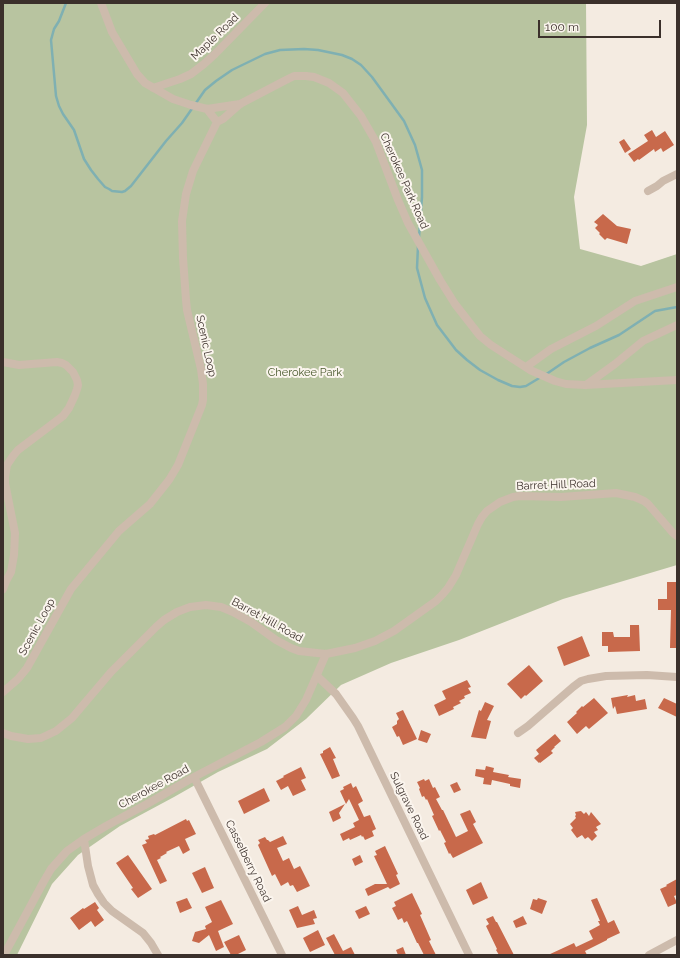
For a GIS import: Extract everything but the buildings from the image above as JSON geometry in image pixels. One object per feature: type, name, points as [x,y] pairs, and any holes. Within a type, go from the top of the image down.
[{"type":"street","points":[[101,3],[112,32],[137,74],[145,83],[173,99],[208,109],[217,122]]},
{"type":"street","name":"Maple Road","points":[[153,88],[180,79],[204,64],[265,3]]},
{"type":"street","name":"Cherokee Park Road","points":[[217,122],[223,119],[240,104],[294,76],[314,77],[329,83],[343,93],[361,116],[376,142],[398,200],[427,257],[455,304],[480,336],[490,345],[528,368],[566,384],[585,385]]},
{"type":"street","name":"Cherokee Park Road","points":[[208,109],[240,104]]},
{"type":"street","name":"Scenic Loop","points":[[3,692],[18,679],[27,668],[72,589],[119,531],[150,504],[169,480],[178,465],[198,418],[203,400],[203,384],[201,369],[187,310],[182,221],[186,194],[193,171],[217,122]]},
{"type":"street","points":[[648,191],[677,174]]},
{"type":"street","points":[[528,368],[551,349],[600,323],[635,301],[677,287]]},
{"type":"street","points":[[585,385],[615,364],[643,341],[677,325]]},
{"type":"street","points":[[3,362],[18,365],[57,362],[62,363],[73,372],[78,385],[72,402],[63,416],[22,447],[13,456],[5,470],[5,483],[15,533],[14,555],[11,572],[3,589]]},
{"type":"street","points":[[585,385],[677,380]]},
{"type":"street","name":"Barret Hill Road","points":[[3,733],[22,739],[35,739],[48,735],[61,728],[72,718],[111,672],[156,627],[177,612],[190,607],[206,604],[221,607],[233,612],[291,648],[299,651],[326,654],[355,648],[375,641],[394,631],[436,601],[448,588],[456,575],[482,517],[487,511],[506,499],[520,496],[561,497],[616,493],[626,495],[635,497],[648,504],[677,536]]},
{"type":"street","name":"Cherokee Road","points":[[4,955],[51,869],[68,851],[106,826],[261,742],[285,726],[296,716],[306,700],[326,654]]},
{"type":"street","points":[[518,733],[581,681],[606,676],[652,675],[677,677]]},
{"type":"street","name":"Sulgrave Road","points":[[317,676],[336,694],[358,726],[470,955]]},
{"type":"street","name":"Casselberry Road","points":[[194,777],[282,955]]},
{"type":"street","points":[[84,840],[88,866],[93,885],[98,894],[112,911],[143,933],[158,955]]},
{"type":"street","points":[[649,955],[677,940]]},
{"type":"green space","name":"Cherokee Park","points":[[3,3],[586,3],[587,125],[574,197],[580,249],[641,266],[677,254],[677,565],[563,599],[459,640],[391,663],[341,685],[306,719],[267,749],[218,772],[120,826],[78,855],[52,884],[17,955],[3,955]]},
{"type":"waterway","points":[[66,3],[54,29],[51,40],[56,96],[63,114],[74,130],[84,159],[105,187],[112,191],[122,192],[131,186],[182,123],[205,90],[232,70],[265,54],[280,50],[318,50],[342,55],[361,65],[372,77],[404,121],[415,145],[422,170],[422,197],[419,237]]},
{"type":"waterway","points":[[418,246],[417,268],[425,298],[437,325],[456,350],[480,370],[512,386],[526,386],[541,377]]},
{"type":"waterway","points":[[545,375],[564,362],[619,335],[655,311],[677,307]]}]
